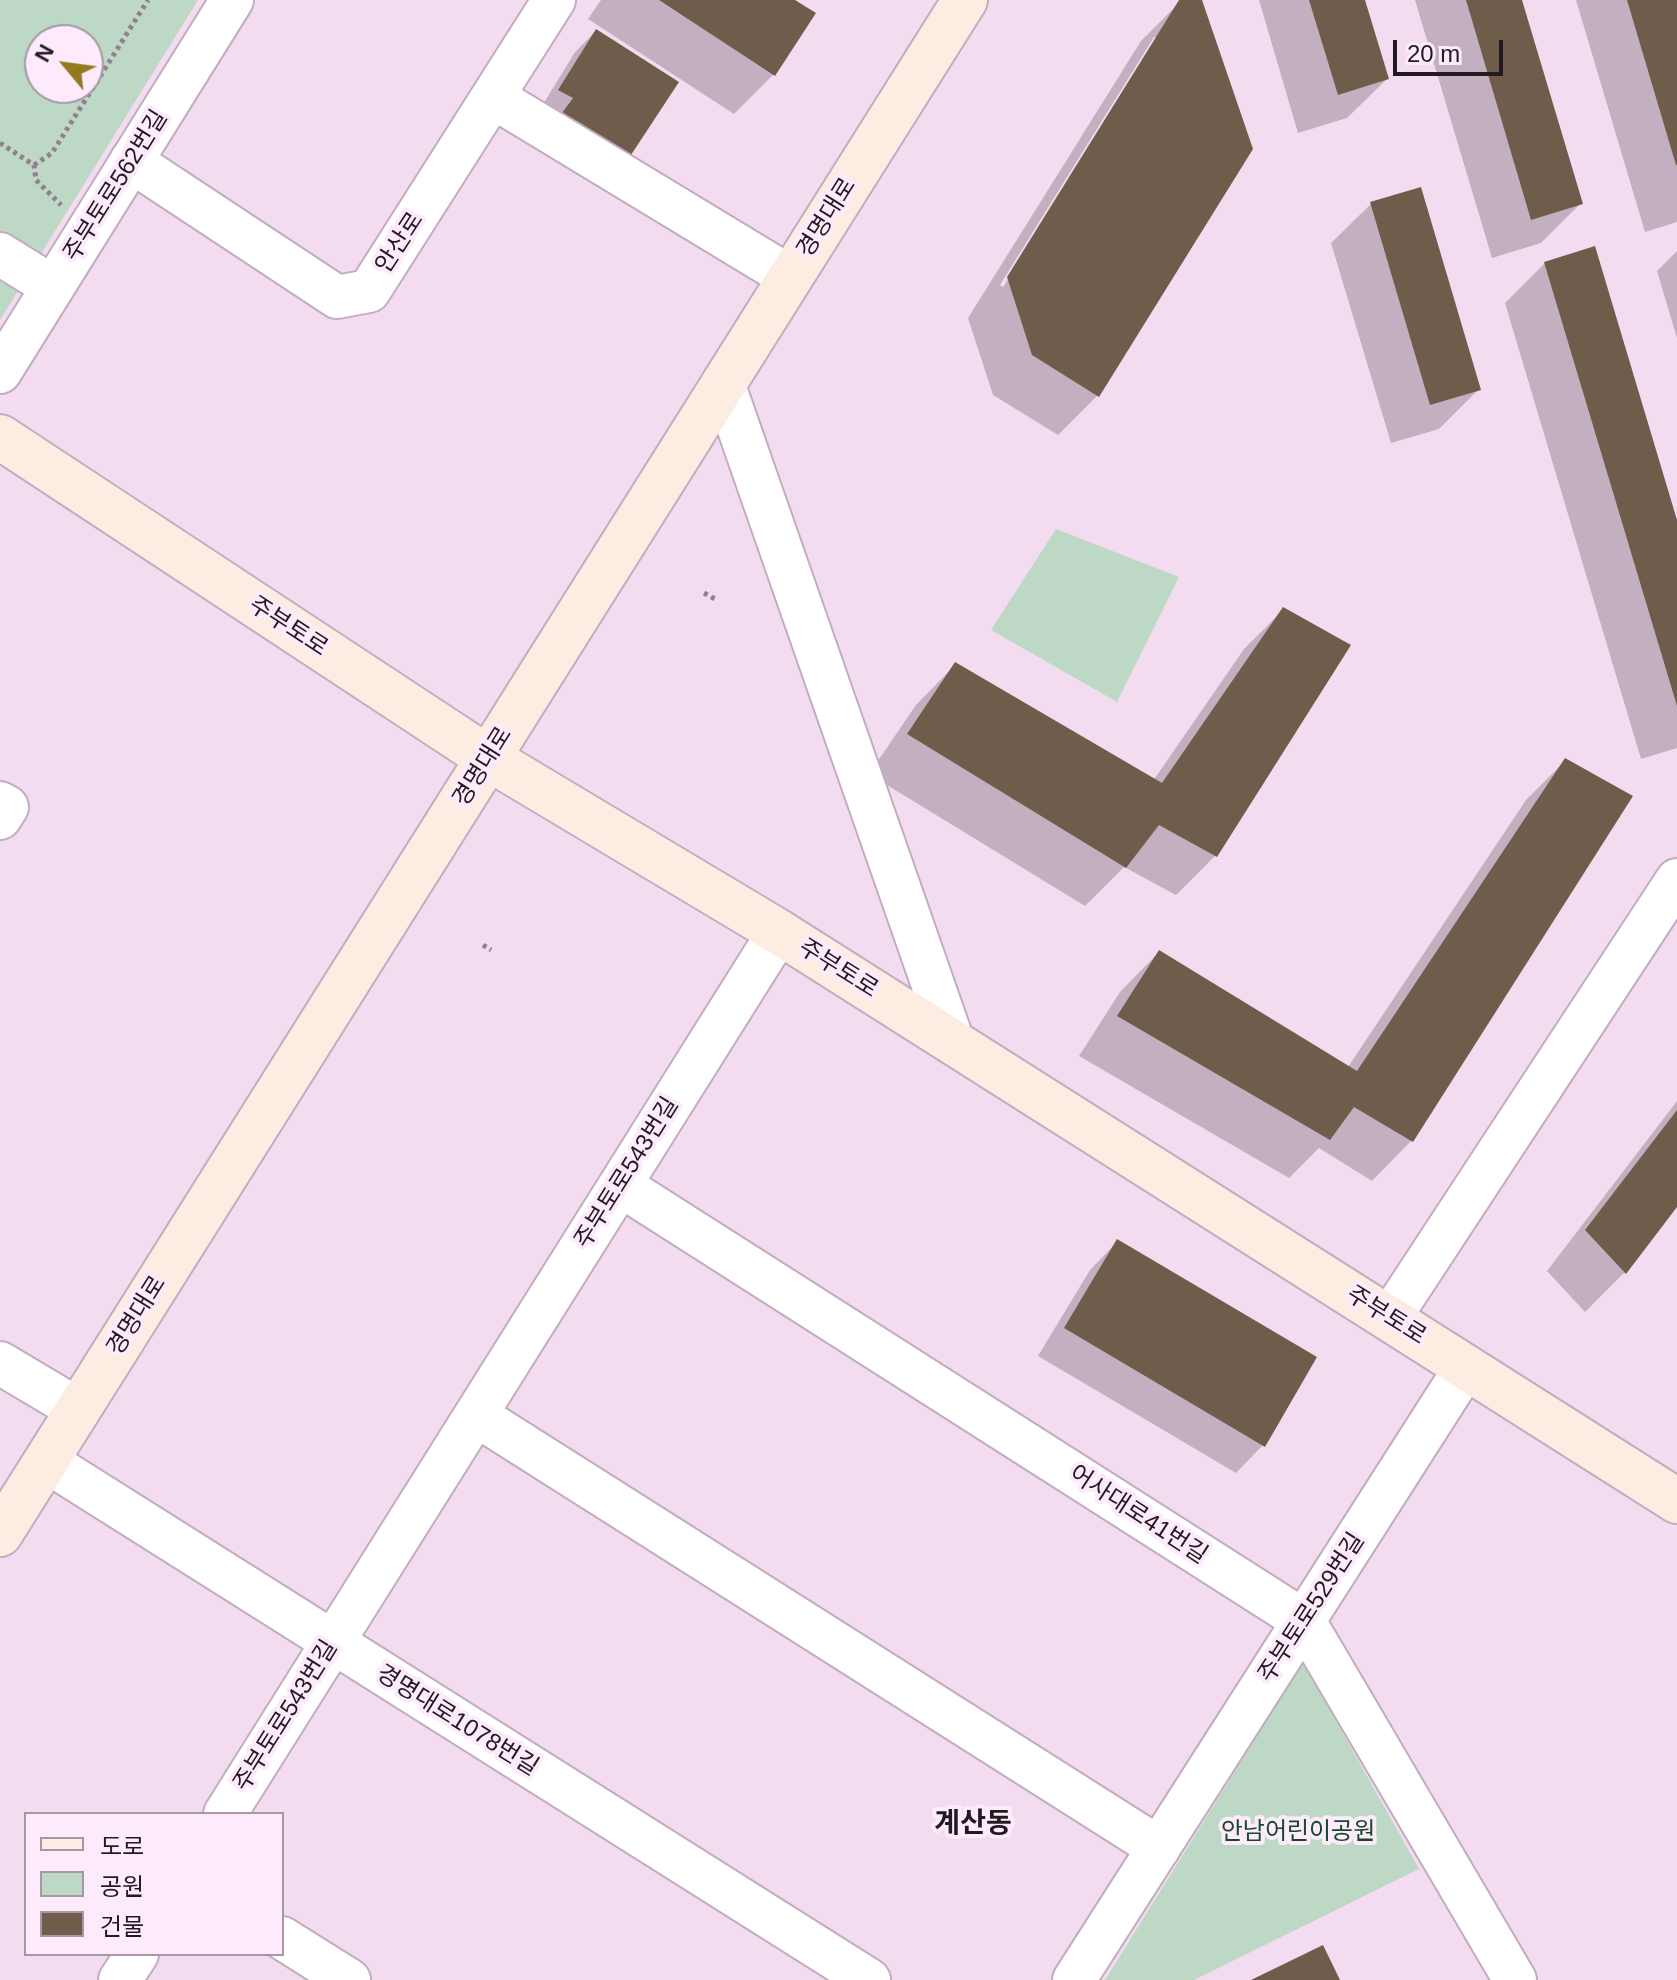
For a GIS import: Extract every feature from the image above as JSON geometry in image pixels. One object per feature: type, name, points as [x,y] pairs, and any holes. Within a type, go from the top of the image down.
[{"type":"main road","name":"경명대로","points":[[0,1534],[965,0]]},
{"type":"main road","name":"주부토로","points":[[0,437],[488,758],[779,932],[1677,1501]]},
{"type":"street","name":"주부토로562번길","points":[[0,372],[232,0]]},
{"type":"street","name":"안산로","points":[[131,161],[337,297],[369,291],[554,0]]},
{"type":"street","points":[[493,97],[790,277]]},
{"type":"street","points":[[0,254],[53,287]]},
{"type":"street","points":[[723,383],[953,1042]]},
{"type":"street","points":[[1389,1319],[1677,880]]},
{"type":"street","name":"주부토로543번길","points":[[226,1812],[779,932]]},
{"type":"street","name":"어사대로41번길","points":[[620,1185],[1304,1621],[1515,1980]]},
{"type":"street","points":[[0,1363],[79,1410]]},
{"type":"street","name":"주부토로529번길","points":[[1074,1980],[1466,1367]]},
{"type":"street","points":[[476,1415],[1159,1848]]},
{"type":"street","name":"경명대로1078번길","points":[[46,1461],[869,1980]]},
{"type":"street","points":[[284,1939],[349,1980]]},
{"type":"street","points":[[120,1980],[136,1956]]},
{"type":"path","points":[[34,165],[52,153],[148,0]]},
{"type":"path","points":[[0,143],[34,165],[36,180],[67,211]]},
{"type":"path","points":[[704,593],[715,599]]},
{"type":"path","points":[[483,945],[491,950]]},
{"type":"green space","points":[[0,0],[198,0],[0,320]]},
{"type":"green space","points":[[1056,529],[1179,577],[1117,702],[991,630]]},
{"type":"green space","name":"안남어린이공원","points":[[1303,1662],[1419,1869],[1194,1980],[1105,1980]]},
{"type":"building","points":[[659,0],[795,0],[816,13],[775,76]]},
{"type":"building","points":[[1179,0],[1202,0],[1253,149],[1099,397],[1032,355],[1007,277]]},
{"type":"building","points":[[1309,0],[1365,0],[1389,79],[1338,95]]},
{"type":"building","points":[[1466,0],[1522,0],[1583,204],[1531,220]]},
{"type":"building","points":[[1627,0],[1677,0],[1677,165],[1676,165]]},
{"type":"building","points":[[596,29],[679,82],[627,161],[559,117],[573,98],[558,90]]},
{"type":"building","points":[[1421,187],[1481,390],[1430,405],[1370,202]]},
{"type":"building","points":[[1595,246],[1677,520],[1677,706],[1544,262]]},
{"type":"building","points":[[1283,607],[1351,645],[1217,857],[1159,825],[1126,868],[907,734],[955,662],[1162,783]]},
{"type":"building","points":[[1565,758],[1633,796],[1413,1142],[1354,1107],[1330,1140],[1117,1016],[1159,950],[1357,1071]]},
{"type":"building","points":[[1677,1110],[1677,1207],[1626,1274],[1585,1230]]},
{"type":"building","points":[[1117,1239],[1317,1357],[1265,1447],[1064,1328]]},
{"type":"building","points":[[1323,1945],[1340,1980],[1251,1980]]},
{"type":"district","name":"계산동","points":[[973,1824]]}]
